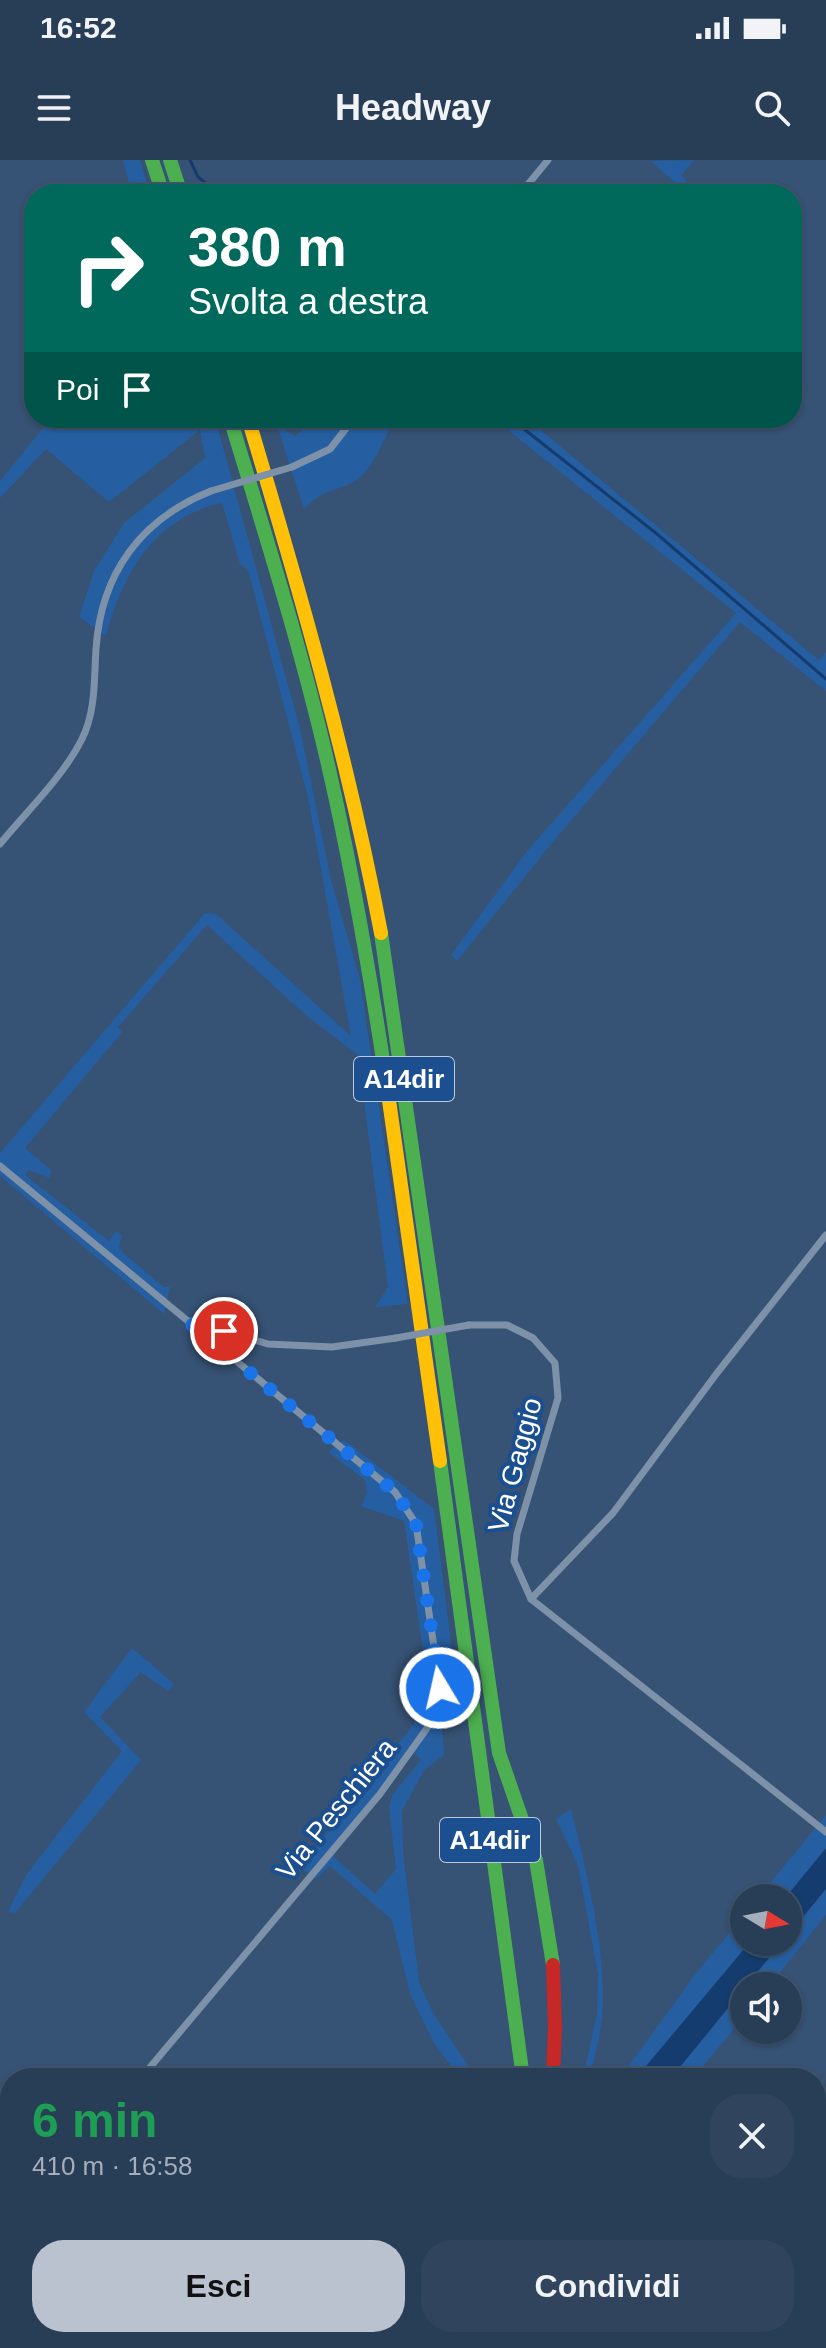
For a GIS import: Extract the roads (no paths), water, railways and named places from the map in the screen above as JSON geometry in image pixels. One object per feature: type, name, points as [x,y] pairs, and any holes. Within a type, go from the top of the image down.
[{"type":"highway","points":[[152,160],[160,184]]},
{"type":"highway","points":[[170,160],[178,184]]},
{"type":"highway","name":"A14dir","points":[[233,428],[307,686],[340,817],[371,981],[411,1237],[502,1941],[521,2068]]},
{"type":"highway","name":"A14dir","points":[[251,428],[307,613],[359,817],[388,971],[499,1753],[540,1873],[550,1937],[558,2023],[554,2068]]},
{"type":"street","points":[[528,184],[548,160]]},
{"type":"street","points":[[0,844],[82,739],[92,703],[102,608],[122,561],[135,543],[163,516],[184,502],[292,467],[330,449],[346,428]]},
{"type":"street","points":[[0,1166],[185,1319]]},
{"type":"street","points":[[531,1599],[613,1513],[717,1373],[826,1235]]},
{"type":"street","name":"Via Peschiera","points":[[149,2068],[380,1794],[430,1724],[440,1688],[416,1524],[395,1492],[185,1319]]},
{"type":"street","name":"Via Gaggio","points":[[185,1319],[268,1344],[332,1347],[469,1325],[507,1325],[533,1338],[555,1363],[558,1398],[517,1534],[514,1561],[531,1599],[826,1832]]},
{"type":"waterway","points":[[190,160],[198,177],[207,184]]},
{"type":"waterway","points":[[523,428],[657,534],[826,679]]}]
